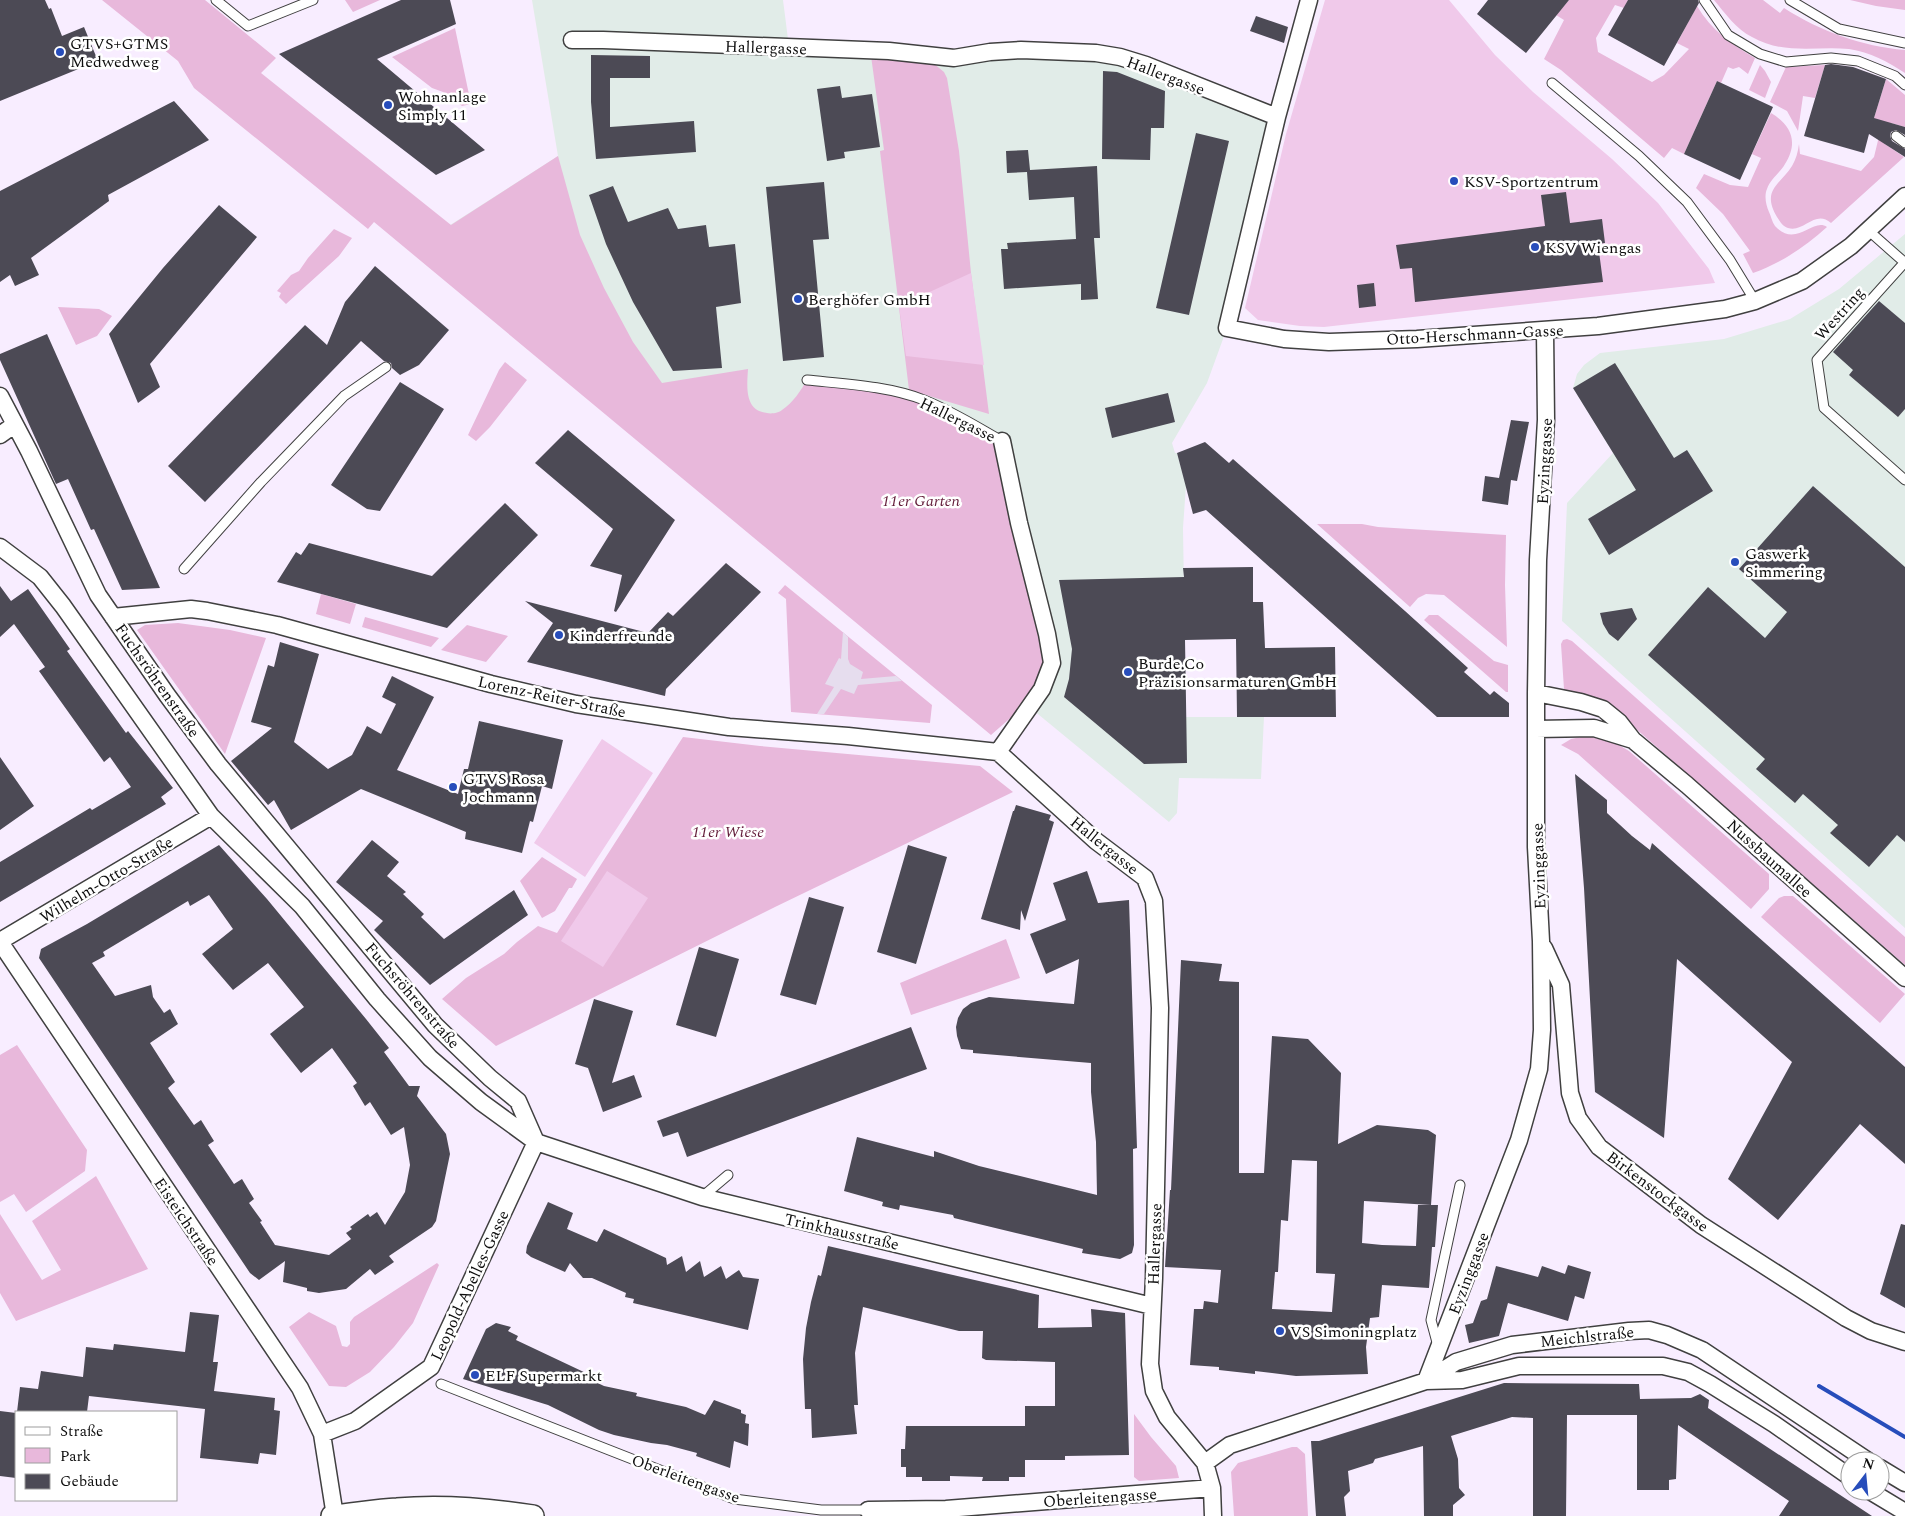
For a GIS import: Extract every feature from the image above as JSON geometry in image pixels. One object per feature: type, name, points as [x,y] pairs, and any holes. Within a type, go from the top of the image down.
[{"type":"street","points":[[1277,117],[1309,0]]},
{"type":"street","name":"Hallergasse","points":[[572,40],[889,51],[954,58],[990,52],[1020,50],[1096,53],[1120,57],[1146,65],[1277,117]]},
{"type":"street","name":"Otto-Herschmann-Gasse","points":[[1277,117],[1226,328],[1284,339],[1329,342],[1545,331],[1692,315],[1725,309],[1755,301],[1802,281],[1870,231],[1905,196]]},
{"type":"street","name":"Eyzinggasse","points":[[1426,1381],[1519,1140],[1539,1069],[1542,1030],[1541,942],[1536,846],[1536,693],[1538,560],[1546,420],[1545,331]]},
{"type":"street","name":"Fuchsröhrenstraße","points":[[0,396],[29,451],[98,595],[218,764],[435,1025],[490,1078],[518,1100],[536,1142]]},
{"type":"street","points":[[0,435],[14,424]]},
{"type":"street","name":"Hallergasse","points":[[1002,441],[1019,523],[1047,634],[1052,662],[1042,689],[998,752],[1096,840],[1145,878],[1154,901],[1160,1008],[1154,1278],[1150,1364],[1154,1391],[1167,1417],[1205,1463],[1212,1488],[1213,1516]]},
{"type":"street","name":"Fuchsröhrenstraße","points":[[0,547],[40,577],[58,599],[211,816],[302,906],[376,999],[430,1058],[481,1102],[536,1142]]},
{"type":"street","name":"Lorenz-Reiter-Straße","points":[[113,617],[191,609],[199,610],[277,625],[491,684],[576,704],[729,727],[848,736],[998,752]]},
{"type":"street","name":"Nussbaumallee","points":[[1536,693],[1582,702],[1602,710],[1620,722],[1633,740],[1687,785],[1905,978]]},
{"type":"street","name":"Nussbaumallee","points":[[1536,729],[1594,728],[1633,740]]},
{"type":"street","name":"Wilhelm-Otto-Straße","points":[[0,942],[211,816]]},
{"type":"street","name":"Eisteichstraße","points":[[0,942],[300,1388],[322,1434],[334,1516]]},
{"type":"street","name":"Birkenstockgasse","points":[[1541,942],[1561,985],[1570,1093],[1578,1118],[1599,1147],[1701,1225],[1846,1318],[1871,1331],[1905,1342]]},
{"type":"street","name":"Trinkhausstraße","points":[[536,1142],[702,1197],[1152,1306]]},
{"type":"street","name":"Leopold-Abelles-Gasse","points":[[322,1434],[355,1421],[431,1367],[536,1142]]},
{"type":"street","name":"Meichlstraße","points":[[1205,1463],[1230,1445],[1426,1381],[1456,1362],[1512,1345],[1649,1330],[1667,1335],[1702,1350],[1853,1451]]},
{"type":"street","name":"Meichlstraße","points":[[1426,1381],[1462,1380],[1519,1366],[1663,1366],[1688,1372],[1710,1384],[1774,1424],[1840,1470]]},
{"type":"street","points":[[1890,1474],[1905,1483]]},
{"type":"street","name":"Oberleitengasse","points":[[868,1510],[946,1509],[1212,1488]]},
{"type":"street","points":[[1887,1501],[1905,1512]]},
{"type":"street","points":[[334,1516],[398,1508],[448,1507],[505,1511],[532,1516]]},
{"type":"lane","points":[[216,0],[248,26],[313,0]]},
{"type":"lane","points":[[1704,0],[1728,35],[1760,54],[1786,62],[1831,58],[1858,61],[1895,76],[1905,85]]},
{"type":"lane","points":[[1790,0],[1839,29],[1905,43]]},
{"type":"lane","points":[[1552,83],[1639,156],[1687,202],[1730,260],[1755,301]]},
{"type":"lane","points":[[1896,136],[1905,144]]},
{"type":"lane","points":[[1870,231],[1905,262]]},
{"type":"lane","name":"Westring","points":[[1905,262],[1817,360],[1824,408],[1905,480]]},
{"type":"lane","points":[[184,569],[261,482],[344,396],[386,367]]},
{"type":"lane","name":"Hallergasse","points":[[807,380],[877,389],[923,399],[951,412],[1002,441]]},
{"type":"lane","points":[[702,1197],[728,1175]]},
{"type":"lane","points":[[1439,1349],[1431,1320],[1460,1185]]},
{"type":"lane","name":"Oberleitengasse","points":[[441,1384],[734,1499],[821,1510],[868,1510]]},
{"type":"shaded area","points":[[532,0],[783,0],[789,47],[1096,53],[1277,117],[1227,328],[1207,383],[1172,443],[1175,453],[1177,453],[1186,485],[1183,528],[1186,717],[1264,717],[1261,779],[1179,778],[1177,813],[1169,822],[447,227],[558,156]]},
{"type":"shaded area","name":"KSV-Sportzentrum","points":[[1325,0],[1449,0],[1495,55],[1533,92],[1612,159],[1658,203],[1709,269],[1715,283],[1324,327],[1300,326],[1258,320],[1245,308],[1286,134]]},
{"type":"shaded area","name":"Gaswerk Simmering","points":[[1905,234],[1905,928],[1562,621],[1567,503],[1613,453],[1573,388],[1577,374],[1584,365],[1600,353],[1724,339],[1790,319],[1839,289]]},
{"type":"shaded area","points":[[971,273],[984,365],[906,356],[899,306]]},
{"type":"shaded area","points":[[843,632],[848,637],[848,659],[850,664],[863,672],[861,679],[896,676],[902,681],[858,685],[854,694],[841,689],[824,714],[817,714],[834,687],[825,684],[839,658],[841,659]]},
{"type":"shaded area","points":[[602,739],[653,773],[585,877],[534,843]]},
{"type":"shaded area","points":[[607,871],[648,898],[603,967],[561,941]]},
{"type":"green space","name":"11er Garten","points":[[102,0],[205,0],[276,58],[261,73],[451,225],[558,156],[580,235],[604,288],[633,342],[662,383],[748,369],[748,390],[751,403],[754,408],[760,411],[771,413],[777,413],[790,404],[807,380],[901,393],[1002,441],[1052,663],[1025,705],[991,735],[374,222],[368,229],[194,88],[178,61]]},
{"type":"green space","points":[[345,0],[380,0],[353,12]]},
{"type":"green space","points":[[1569,0],[1628,0],[1624,8],[1615,5],[1596,38],[1598,52],[1652,82],[1664,75],[1689,49],[1677,43],[1697,6],[1722,36],[1755,58],[1748,74],[1739,67],[1733,69],[1728,67],[1721,83],[1717,81],[1684,154],[1672,148],[1664,158],[1561,70],[1544,59],[1564,20],[1556,15]]},
{"type":"green space","points":[[1714,0],[1763,0],[1780,13],[1784,8],[1827,31],[1873,45],[1905,50],[1905,73],[1879,58],[1857,50],[1837,48],[1800,49],[1764,43],[1741,30]]},
{"type":"green space","points":[[1850,0],[1905,0],[1905,10],[1876,6]]},
{"type":"green space","points":[[455,28],[471,104],[462,106],[443,92],[432,88],[392,57]]},
{"type":"green space","points":[[871,56],[933,63],[944,72],[947,78],[959,151],[971,273],[989,414],[909,390],[880,151],[884,150]]},
{"type":"green space","points":[[1760,65],[1771,82],[1765,98],[1749,90]]},
{"type":"green space","points":[[1825,65],[1815,98],[1803,96],[1798,131],[1787,111],[1770,102],[1786,67]]},
{"type":"green space","points":[[1886,79],[1905,95],[1905,127],[1891,123],[1885,144],[1904,157],[1831,223],[1825,219],[1820,219],[1794,229],[1784,226],[1773,208],[1772,194],[1774,188],[1792,166],[1799,144],[1800,154],[1861,171],[1874,157],[1882,124],[1873,121]]},
{"type":"green space","points":[[1771,113],[1784,123],[1791,135],[1792,141],[1789,156],[1783,167],[1768,185],[1766,192],[1766,203],[1773,223],[1783,232],[1790,234],[1797,234],[1816,226],[1822,225],[1827,227],[1792,254],[1753,273],[1743,254],[1750,251],[1723,214],[1696,188],[1704,174],[1730,185],[1748,187],[1761,158],[1752,154]]},
{"type":"green space","points":[[334,229],[352,238],[339,256],[286,304],[279,297],[281,293],[277,291],[291,275],[299,271]]},
{"type":"green space","points":[[58,307],[99,309],[112,316],[97,336],[76,345]]},
{"type":"green space","points":[[505,362],[527,380],[490,427],[476,441],[468,435],[499,370]]},
{"type":"green space","points":[[1317,524],[1362,524],[1378,527],[1506,535],[1507,647],[1444,595],[1426,594],[1418,598],[1410,607]]},
{"type":"green space","points":[[785,585],[932,705],[930,723],[791,712],[786,599],[778,593]]},
{"type":"green space","points":[[321,594],[356,604],[350,624],[316,614]]},
{"type":"green space","points":[[1429,615],[1438,615],[1494,661],[1508,665],[1508,692],[1424,620]]},
{"type":"green space","points":[[365,617],[439,638],[431,647],[362,627]]},
{"type":"green space","points":[[178,623],[230,630],[266,638],[225,754],[137,630],[145,625]]},
{"type":"green space","points":[[467,625],[508,636],[486,662],[441,650]]},
{"type":"green space","points":[[1563,640],[1572,641],[1905,937],[1905,965],[1610,706],[1564,689],[1561,644]]},
{"type":"green space","points":[[1591,735],[1612,741],[1629,751],[1769,874],[1769,889],[1751,909],[1578,754],[1561,745],[1571,739]]},
{"type":"green space","name":"11er Wiese","points":[[683,737],[980,766],[1013,792],[775,907],[496,1046],[442,999],[466,978],[504,954],[538,926],[557,933]]},
{"type":"green space","points":[[542,857],[577,879],[555,911],[542,918],[520,881]]},
{"type":"green space","points":[[1793,896],[1905,994],[1880,1023],[1761,917],[1779,898]]},
{"type":"green space","points":[[1006,939],[1020,978],[911,1015],[900,983]]},
{"type":"green space","points":[[17,1045],[87,1150],[85,1171],[26,1212],[14,1194],[0,1202],[0,1055]]},
{"type":"green space","points":[[96,1176],[148,1269],[16,1321],[0,1293],[0,1214],[42,1280],[61,1270],[32,1221]]},
{"type":"green space","points":[[437,1263],[439,1265],[413,1323],[394,1347],[370,1372],[346,1387],[329,1386],[289,1327],[309,1312],[336,1326],[342,1346],[347,1347],[350,1344],[350,1322],[354,1317]]},
{"type":"green space","points":[[1134,1414],[1176,1466],[1179,1478],[1139,1481],[1134,1477]]},
{"type":"green space","points":[[1297,1447],[1305,1454],[1308,1516],[1234,1516],[1231,1472],[1238,1463]]},
{"type":"building","name":"GTVS+GTMS Medwedweg","points":[[0,0],[45,0],[49,9],[51,8],[62,36],[84,27],[98,61],[0,101]]},
{"type":"building","name":"Wohnanlage Simply 11","points":[[401,0],[450,0],[456,24],[377,59],[485,150],[436,175],[279,54]]},
{"type":"building","points":[[1488,0],[1569,0],[1526,53],[1477,14]]},
{"type":"building","points":[[1628,0],[1698,0],[1699,3],[1664,66],[1608,35]]},
{"type":"building","points":[[1256,16],[1288,27],[1284,43],[1250,31]]},
{"type":"building","points":[[591,55],[650,56],[650,78],[610,78],[610,127],[694,121],[696,152],[596,159],[591,102]]},
{"type":"building","points":[[1825,65],[1853,67],[1886,79],[1874,118],[1905,127],[1905,135],[1896,130],[1891,132],[1890,136],[1892,141],[1905,149],[1905,157],[1869,134],[1864,153],[1804,136]]},
{"type":"building","points":[[1103,71],[1117,72],[1165,91],[1164,128],[1151,128],[1150,160],[1102,159]]},
{"type":"building","points":[[1717,81],[1773,107],[1740,180],[1684,154]]},
{"type":"building","points":[[840,86],[842,98],[872,94],[880,147],[844,152],[845,158],[827,161],[817,89]]},
{"type":"building","points":[[174,101],[209,140],[108,195],[109,201],[31,258],[39,275],[15,286],[10,275],[0,282],[0,191]]},
{"type":"building","points":[[1196,133],[1229,141],[1189,315],[1156,308]]},
{"type":"building","points":[[1028,150],[1030,170],[1097,166],[1100,238],[1094,238],[1098,299],[1081,300],[1081,284],[1004,289],[1001,249],[1008,249],[1007,243],[1076,239],[1074,197],[1029,200],[1027,172],[1007,173],[1006,151]]},
{"type":"building","name":"Berghöfer GmbH","points":[[824,182],[829,239],[813,240],[824,357],[783,361],[766,187]]},
{"type":"building","points":[[613,186],[628,222],[668,208],[678,229],[706,225],[709,247],[735,244],[741,303],[716,307],[722,368],[673,371],[633,302],[606,244],[589,195]]},
{"type":"building","points":[[1566,192],[1570,223],[1602,219],[1605,243],[1598,244],[1603,282],[1415,302],[1412,268],[1400,269],[1396,245],[1545,226],[1541,195]]},
{"type":"building","points":[[219,205],[257,237],[150,364],[160,387],[138,403],[109,334],[163,268]]},
{"type":"building","points":[[375,266],[449,330],[419,365],[400,375],[392,368],[391,363],[384,361],[361,341],[205,502],[168,466],[305,325],[327,345],[345,302]]},
{"type":"building","points":[[1374,283],[1376,306],[1359,308],[1357,285]]},
{"type":"building","points":[[1879,301],[1905,323],[1905,409],[1898,417],[1849,375],[1853,370],[1833,352]]},
{"type":"building","points":[[47,334],[160,588],[122,590],[94,529],[91,530],[68,479],[56,484],[0,360],[0,354]]},
{"type":"building","points":[[1615,363],[1674,458],[1687,450],[1713,491],[1609,555],[1588,519],[1636,490],[1573,388]]},
{"type":"building","points":[[400,382],[444,409],[380,511],[367,509],[331,485]]},
{"type":"building","points":[[1168,393],[1175,422],[1112,438],[1105,408]]},
{"type":"building","points":[[1511,420],[1529,422],[1517,481],[1511,480],[1508,505],[1482,501],[1485,476],[1499,478]]},
{"type":"building","points":[[568,430],[675,520],[616,612],[614,611],[622,575],[590,566],[613,529],[535,463]]},
{"type":"building","points":[[1205,442],[1229,463],[1233,459],[1405,611],[1468,668],[1464,672],[1490,695],[1494,691],[1509,703],[1509,717],[1437,717],[1206,510],[1193,514],[1177,453]]},
{"type":"building","points":[[1813,486],[1905,567],[1905,842],[1897,835],[1869,867],[1830,833],[1838,825],[1803,794],[1795,803],[1756,769],[1765,759],[1648,655],[1708,587],[1765,638],[1787,612],[1739,569]]},
{"type":"building","points":[[505,503],[538,535],[447,628],[277,582],[296,552],[301,555],[309,543],[432,576]]},
{"type":"building","points":[[726,563],[761,592],[666,689],[665,696],[527,662],[553,623],[525,601],[648,633],[668,612],[673,616]]},
{"type":"building","name":"Burde.Co Präzisionsarmaturen GmbH","points":[[1253,567],[1253,602],[1263,602],[1265,648],[1335,647],[1336,717],[1237,717],[1236,639],[1185,640],[1187,763],[1144,764],[1064,697],[1069,679],[1072,649],[1059,580],[1184,577],[1183,568]]},
{"type":"building","points":[[0,586],[11,601],[28,589],[70,649],[67,651],[126,733],[128,731],[173,788],[161,797],[166,804],[0,902],[0,862],[90,808],[92,810],[131,787],[110,757],[104,762],[39,671],[45,667],[14,624],[0,637]]},
{"type":"building","points":[[1632,608],[1637,619],[1618,641],[1609,634],[1603,624],[1600,613]]},
{"type":"building","points":[[280,642],[319,654],[294,742],[328,769],[352,755],[367,726],[381,734],[396,704],[382,697],[392,676],[434,697],[397,770],[458,794],[464,769],[468,769],[479,721],[563,740],[552,789],[542,786],[533,822],[530,821],[522,853],[465,839],[466,832],[361,789],[291,830],[274,800],[268,805],[231,761],[272,728],[251,722],[268,665],[274,667]]},
{"type":"building","points":[[0,757],[34,806],[0,830]]},
{"type":"building","points":[[1575,774],[1607,800],[1607,813],[1632,836],[1650,850],[1652,843],[1905,1067],[1905,1164],[1860,1124],[1778,1220],[1728,1179],[1792,1062],[1677,959],[1664,1138],[1595,1092],[1584,888]]},
{"type":"building","points":[[1016,805],[1051,815],[1049,820],[1054,822],[1025,921],[1021,910],[1020,930],[981,919]]},
{"type":"building","points":[[372,840],[399,862],[387,876],[406,892],[403,894],[424,914],[421,917],[444,939],[514,890],[528,915],[430,985],[374,930],[383,921],[336,882]]},
{"type":"building","points":[[219,845],[267,899],[389,1048],[384,1052],[409,1086],[420,1086],[417,1096],[446,1134],[450,1154],[436,1221],[432,1227],[389,1256],[394,1262],[375,1275],[370,1269],[346,1289],[319,1293],[307,1291],[307,1288],[283,1282],[285,1261],[259,1280],[250,1273],[39,958],[41,949],[87,924]],"holes":[[[209,895],[233,929],[202,954],[233,990],[268,963],[304,1007],[270,1034],[301,1073],[332,1048],[357,1083],[353,1086],[365,1106],[370,1102],[391,1135],[404,1127],[410,1165],[405,1192],[385,1225],[377,1212],[370,1217],[368,1214],[350,1227],[352,1229],[346,1233],[351,1239],[329,1255],[275,1245],[260,1222],[262,1221],[249,1203],[254,1199],[242,1179],[234,1184],[208,1145],[214,1141],[201,1120],[194,1125],[168,1088],[175,1082],[150,1043],[178,1024],[170,1009],[164,1013],[153,997],[151,985],[115,996],[92,963],[105,956],[103,952],[188,901],[190,906]]]},
{"type":"building","points":[[908,845],[947,857],[916,964],[877,952]]},
{"type":"building","points":[[1087,871],[1098,903],[1129,900],[1137,1148],[1133,1149],[1134,1245],[1132,1253],[1120,1259],[1082,1253],[1083,1249],[954,1218],[953,1215],[900,1205],[899,1210],[882,1206],[883,1202],[844,1191],[857,1137],[934,1157],[934,1151],[979,1166],[1097,1195],[1091,1063],[973,1053],[973,1050],[961,1049],[956,1027],[963,1009],[971,1003],[989,997],[1074,1004],[1079,959],[1046,974],[1030,934],[1066,920],[1053,883]]},
{"type":"building","points":[[809,897],[844,907],[816,1005],[780,995]]},
{"type":"building","points":[[699,947],[739,959],[716,1037],[676,1025]]},
{"type":"building","points":[[1181,960],[1222,964],[1219,981],[1239,982],[1239,1173],[1264,1173],[1272,1036],[1308,1039],[1341,1073],[1338,1144],[1377,1125],[1428,1130],[1436,1135],[1431,1205],[1438,1205],[1435,1247],[1432,1247],[1429,1288],[1382,1285],[1379,1317],[1370,1318],[1366,1347],[1368,1374],[1296,1376],[1255,1371],[1255,1374],[1219,1370],[1219,1367],[1190,1365],[1194,1309],[1203,1309],[1204,1301],[1218,1303],[1221,1270],[1165,1267],[1171,1190]],"holes":[[[1292,1160],[1317,1161],[1316,1273],[1335,1274],[1332,1312],[1272,1309],[1275,1272],[1278,1272],[1281,1220],[1288,1221]],[[1364,1201],[1431,1205],[1418,1205],[1416,1246],[1362,1243]]]},
{"type":"building","points":[[594,999],[633,1011],[612,1083],[634,1075],[642,1097],[603,1112],[588,1068],[575,1064]]},
{"type":"building","points":[[911,1027],[927,1069],[687,1157],[678,1132],[663,1137],[657,1121]]},
{"type":"building","points":[[548,1202],[573,1213],[567,1229],[597,1242],[604,1229],[666,1258],[667,1265],[682,1256],[686,1272],[700,1261],[704,1277],[721,1266],[726,1279],[739,1270],[743,1277],[759,1279],[748,1330],[633,1303],[634,1299],[625,1297],[626,1293],[592,1278],[583,1278],[570,1263],[565,1272],[531,1257],[526,1253],[527,1246]]},
{"type":"building","points":[[1901,1224],[1905,1225],[1905,1308],[1880,1294]]},
{"type":"building","points":[[828,1246],[1039,1295],[1038,1328],[1092,1327],[1091,1309],[1125,1313],[1129,1455],[1065,1456],[1065,1460],[1025,1460],[1025,1477],[1009,1477],[1009,1481],[982,1481],[983,1477],[950,1476],[950,1481],[922,1481],[922,1477],[906,1477],[906,1467],[901,1467],[901,1449],[905,1449],[906,1426],[1025,1426],[1025,1406],[1055,1406],[1055,1362],[986,1360],[982,1358],[983,1331],[959,1331],[863,1307],[855,1353],[858,1405],[854,1405],[857,1434],[812,1438],[811,1409],[805,1409],[803,1359],[811,1302],[818,1275],[821,1276]]},
{"type":"building","points":[[1568,1265],[1591,1272],[1584,1299],[1575,1296],[1568,1321],[1508,1303],[1499,1336],[1469,1343],[1465,1325],[1473,1323],[1481,1301],[1487,1299],[1496,1266],[1538,1277],[1542,1266],[1565,1274]]},
{"type":"building","points":[[190,1312],[219,1315],[213,1362],[218,1362],[214,1391],[275,1398],[274,1410],[280,1411],[276,1455],[260,1453],[258,1464],[200,1458],[205,1409],[89,1396],[87,1411],[17,1411],[20,1387],[38,1389],[41,1371],[83,1377],[86,1347],[113,1350],[114,1344],[185,1352]]},
{"type":"building","points":[[496,1323],[511,1327],[508,1331],[518,1336],[516,1340],[588,1374],[587,1378],[604,1386],[637,1393],[636,1396],[686,1407],[705,1415],[714,1400],[741,1410],[741,1413],[746,1415],[745,1423],[749,1424],[748,1446],[734,1441],[730,1468],[696,1456],[697,1453],[599,1430],[548,1405],[463,1379],[486,1329]]},
{"type":"building","points":[[1504,1383],[1639,1384],[1640,1399],[1691,1398],[1700,1394],[1709,1400],[1708,1408],[1840,1495],[1840,1501],[1849,1501],[1872,1516],[1779,1516],[1789,1501],[1678,1425],[1676,1479],[1669,1480],[1669,1490],[1637,1490],[1637,1415],[1567,1415],[1566,1516],[1533,1516],[1533,1418],[1512,1417],[1451,1436],[1458,1459],[1459,1488],[1465,1495],[1453,1505],[1453,1516],[1424,1516],[1423,1446],[1375,1459],[1373,1463],[1348,1471],[1350,1491],[1344,1497],[1346,1516],[1316,1516],[1311,1441],[1319,1441]]},
{"type":"building","points":[[0,1411],[15,1413],[15,1478],[0,1476]]},
{"type":"railway","points":[[1819,1386],[1905,1437]]},
{"type":"place","name":"GTVS+GTMS Medwedweg","points":[[60,52]]},
{"type":"place","name":"Wohnanlage Simply 11","points":[[388,105]]},
{"type":"place","name":"KSV-Sportzentrum","points":[[1454,181]]},
{"type":"place","name":"KSV Wiengas","points":[[1535,247]]},
{"type":"place","name":"Berghöfer GmbH","points":[[798,299]]},
{"type":"place","name":"Gaswerk Simmering","points":[[1735,562]]},
{"type":"place","name":"Kinderfreunde","points":[[559,635]]},
{"type":"place","name":"Burde.Co Präzisionsarmaturen GmbH","points":[[1128,672]]},
{"type":"place","name":"GTVS Rosa Jochmann","points":[[453,787]]},
{"type":"place","name":"VS Simoningplatz","points":[[1280,1331]]},
{"type":"place","name":"ELF Supermarkt","points":[[475,1375]]}]
